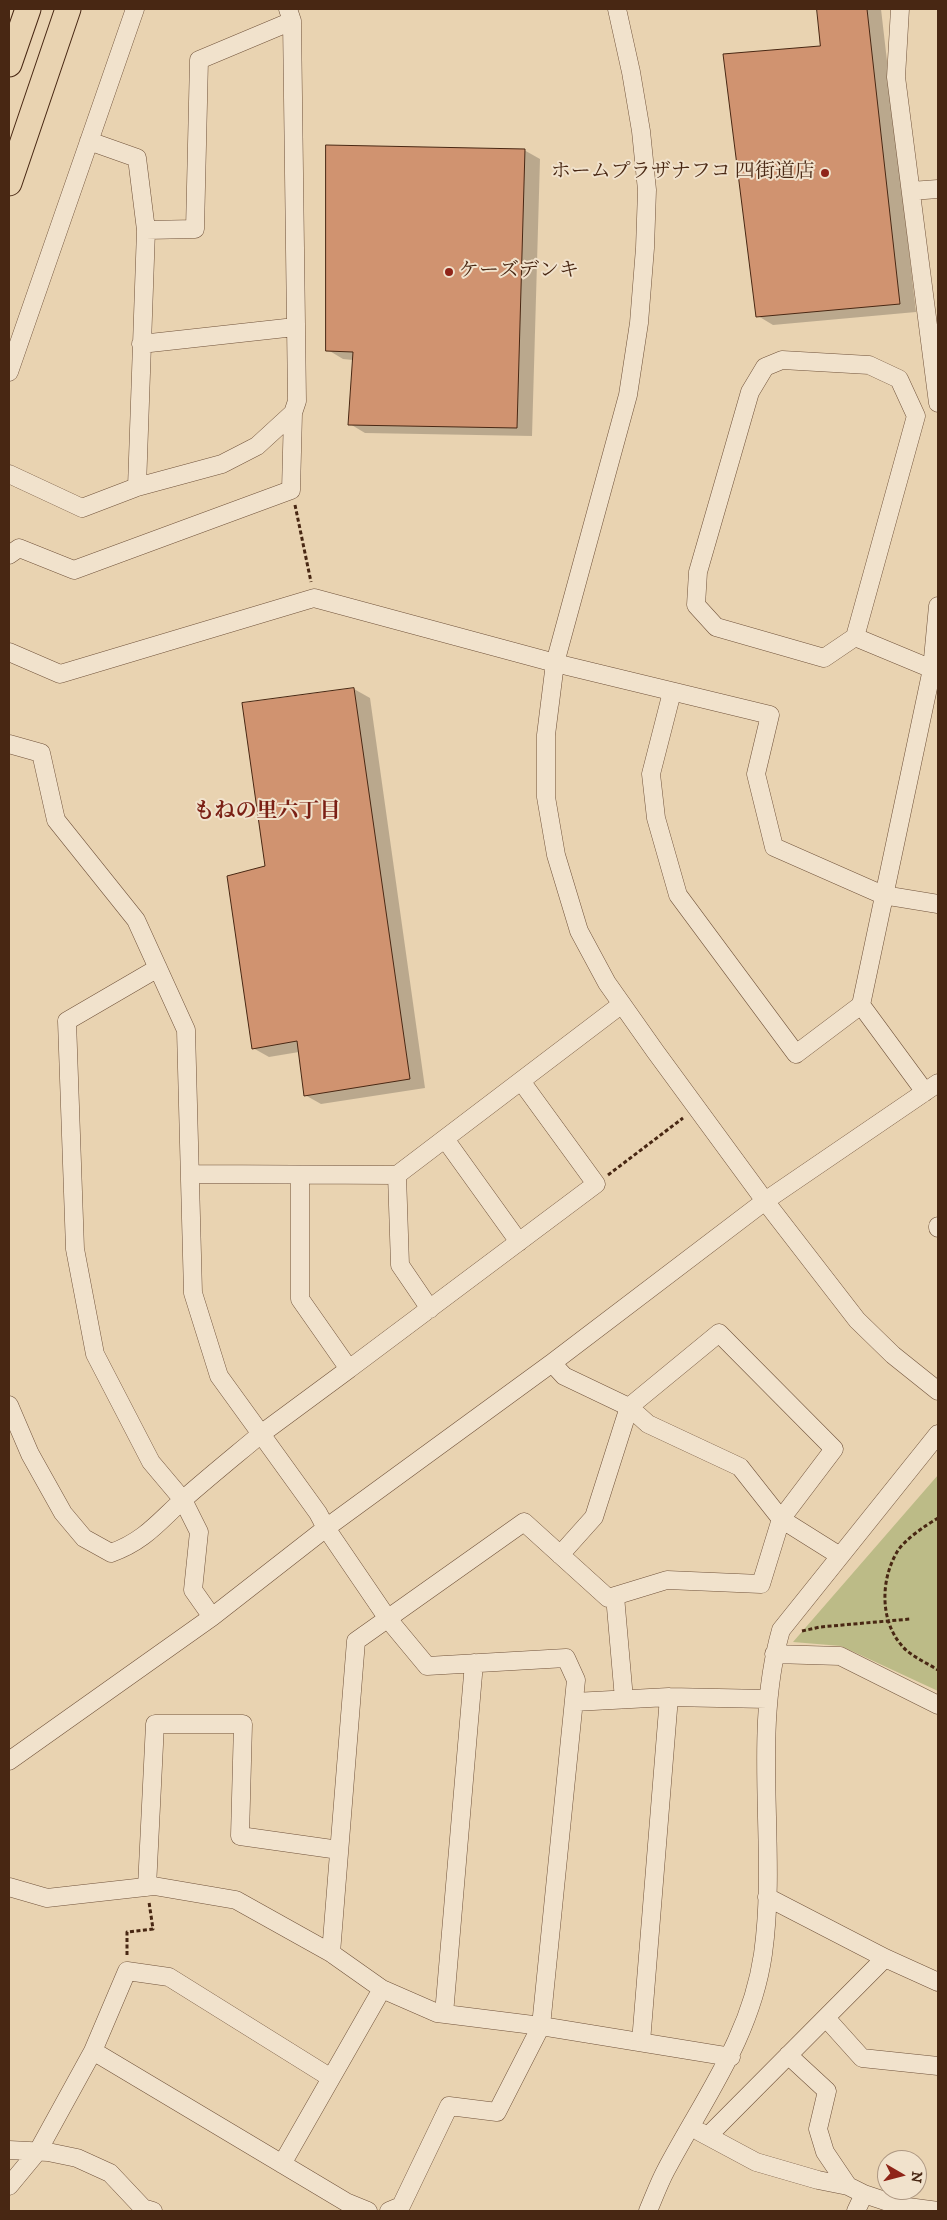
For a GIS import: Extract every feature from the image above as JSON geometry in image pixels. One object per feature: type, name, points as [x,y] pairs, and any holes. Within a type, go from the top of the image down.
[{"type":"highway","points":[[9,64],[28,9]]},
{"type":"highway","points":[[9,183],[68,9]]},
{"type":"street","points":[[9,372],[135,9]]},
{"type":"street","points":[[617,9],[635,97],[646,190],[645,248],[639,323],[628,395],[555,663],[546,735],[546,797],[556,855],[579,931],[607,983],[765,1201],[857,1320],[893,1355],[938,1391]]},
{"type":"street","points":[[900,9],[896,77],[911,191],[932,311],[938,403]]},
{"type":"street","points":[[9,555],[18,548],[74,570],[291,490],[293,413],[297,401],[290,15],[199,60],[195,228],[146,230]]},
{"type":"street","points":[[89,141],[138,158],[146,230],[137,487]]},
{"type":"street","points":[[911,191],[938,189]]},
{"type":"street","points":[[141,344],[295,327]]},
{"type":"street","points":[[782,360],[869,364],[899,379],[916,416],[855,637],[824,658],[716,627],[696,605],[698,572],[750,392],[765,366],[782,360]]},
{"type":"street","points":[[9,474],[82,508],[137,487],[222,464],[257,446],[293,413]]},
{"type":"street","points":[[9,652],[60,674],[314,598],[555,663],[770,716],[756,774],[774,847],[883,895],[938,904]]},
{"type":"street","points":[[672,692],[651,774],[656,818],[678,895],[796,1054],[861,1005],[883,895],[933,698],[932,669],[938,606]]},
{"type":"street","points":[[855,637],[932,669]]},
{"type":"street","points":[[9,744],[41,753],[56,820],[136,920],[186,1030],[193,1293],[219,1376],[318,1513],[326,1528],[388,1619],[427,1666],[566,1658],[576,1680],[541,2026],[497,2112],[449,2106],[400,2206],[389,2211]]},
{"type":"street","points":[[158,968],[67,1021],[75,1249],[95,1354],[151,1462],[183,1500],[199,1532],[193,1590],[212,1616]]},
{"type":"street","points":[[191,1174],[397,1175],[622,1004]]},
{"type":"street","points":[[9,1761],[212,1616],[326,1528],[552,1363],[765,1201],[932,1088],[861,1005]]},
{"type":"street","points":[[9,1405],[30,1454],[63,1513],[84,1538],[111,1553],[131,1546],[261,1434],[596,1184],[521,1081]]},
{"type":"street","points":[[444,1139],[519,1242]]},
{"type":"street","points":[[300,1175],[300,1299],[350,1369]]},
{"type":"street","points":[[397,1175],[400,1265],[430,1309]]},
{"type":"street","points":[[331,1953],[356,1641],[524,1522],[560,1555],[608,1598],[667,1580],[761,1584],[781,1519],[834,1449],[719,1333],[629,1407],[594,1517],[560,1555]]},
{"type":"street","points":[[552,1363],[564,1376],[629,1407],[648,1424],[740,1467],[781,1519],[840,1556]]},
{"type":"street","points":[[648,2211],[665,2172],[730,2057],[754,1994],[763,1954],[767,1897],[767,1699],[774,1654],[781,1630],[938,1434]]},
{"type":"street","points":[[614,1596],[624,1699]]},
{"type":"street","points":[[774,1654],[840,1656],[938,1705]]},
{"type":"street","points":[[444,2014],[474,1663]]},
{"type":"street","points":[[574,1702],[669,1697],[767,1699]]},
{"type":"street","points":[[641,2042],[669,1697]]},
{"type":"street","points":[[146,1887],[155,1724],[242,1724],[240,1836],[339,1850]]},
{"type":"street","points":[[9,1887],[47,1898],[154,1886],[236,1900],[331,1953],[382,1989],[437,2013],[541,2026],[730,2057]]},
{"type":"street","points":[[767,1897],[885,1958],[938,1982]]},
{"type":"street","points":[[708,2136],[885,1958]]},
{"type":"street","points":[[9,2186],[38,2151],[93,2051],[127,1971],[169,1977],[331,2078]]},
{"type":"street","points":[[282,2164],[382,1989]]},
{"type":"street","points":[[826,2018],[862,2058],[938,2066]]},
{"type":"street","points":[[93,2051],[346,2202],[368,2211]]},
{"type":"street","points":[[788,2055],[827,2091],[818,2129],[825,2152],[856,2190],[856,2211]]},
{"type":"street","points":[[690,2127],[756,2162],[856,2190],[900,2206],[938,2210]]},
{"type":"street","points":[[9,2150],[38,2151],[77,2158],[110,2173],[143,2208],[153,2211]]},
{"type":"path","points":[[291,490],[314,598]]},
{"type":"path","points":[[596,1184],[697,1108]]},
{"type":"path","points":[[938,1518],[926,1525],[898,1551],[888,1572],[885,1604],[891,1631],[904,1648],[938,1670]]},
{"type":"path","points":[[794,1633],[820,1627],[910,1619]]},
{"type":"path","points":[[127,1971],[127,1932],[153,1929],[146,1887]]},
{"type":"shaded area","points":[[938,1475],[938,1691],[841,1646],[793,1642]]},
{"type":"building","points":[[817,9],[867,9],[900,304],[756,317],[723,54],[820,46]]},
{"type":"building","points":[[326,145],[525,149],[517,428],[348,425],[353,352],[326,351]]},
{"type":"building","points":[[354,688],[410,1079],[304,1096],[297,1041],[252,1049],[227,876],[265,866],[242,703]]},
{"type":"place","name":"ホームプラザナフコ 四街道店","points":[[825,173]]},
{"type":"place","name":"ケーズデンキ","points":[[449,272]]},
{"type":"district","name":"もねの里六丁目","points":[[267,813]]}]
